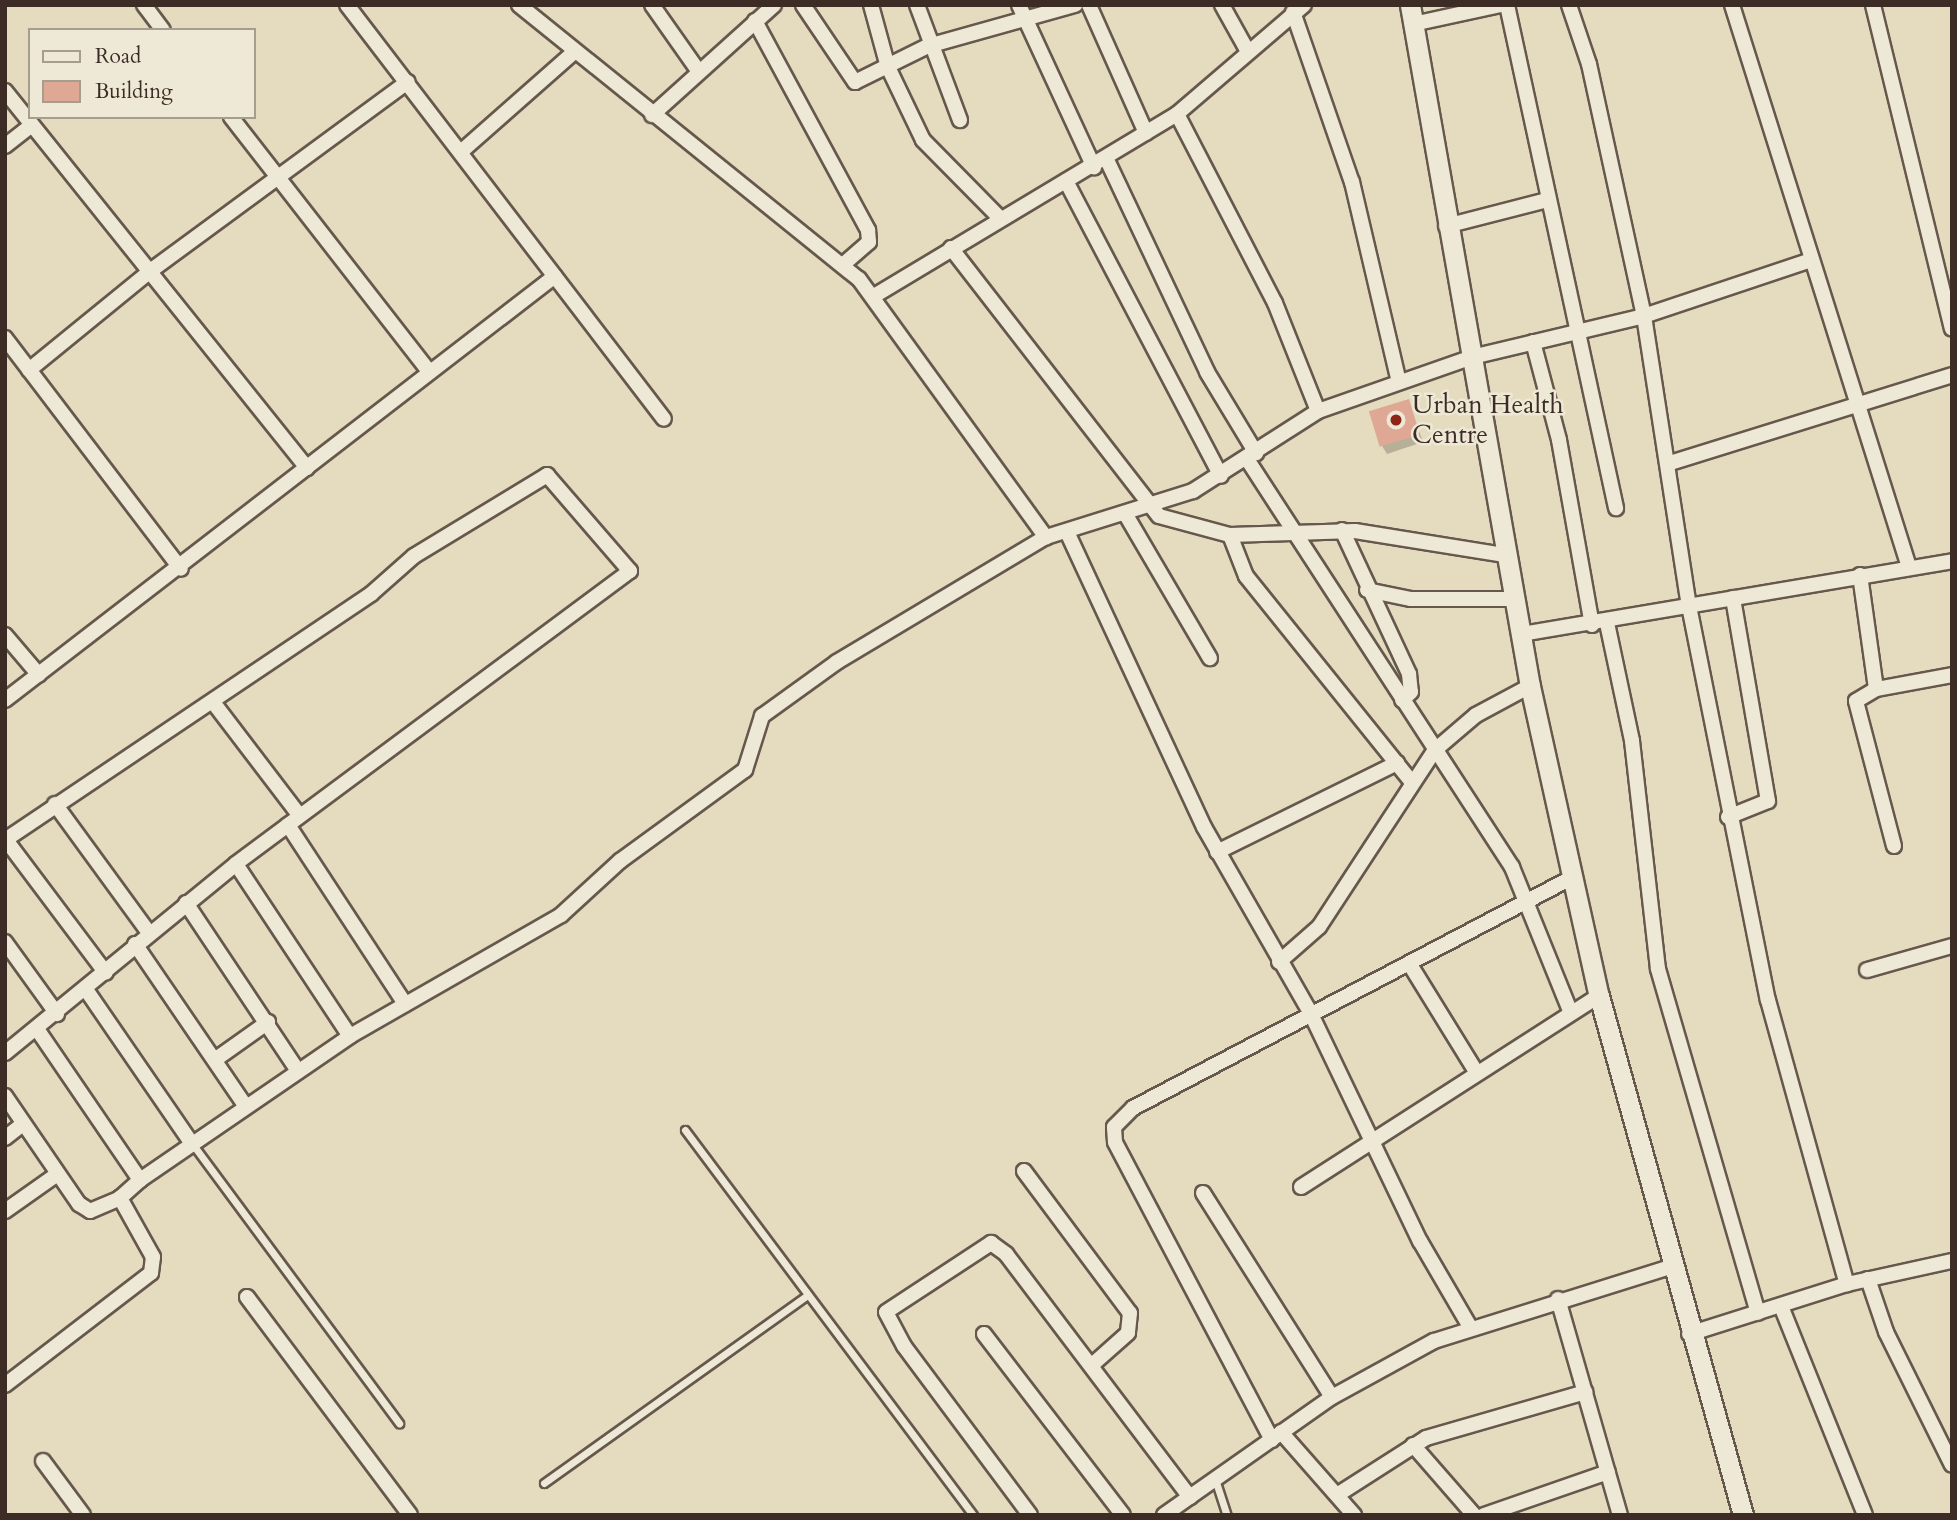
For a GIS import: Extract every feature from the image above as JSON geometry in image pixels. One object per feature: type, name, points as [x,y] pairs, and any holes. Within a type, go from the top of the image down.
[{"type":"street","points":[[144,5],[161,28]]},
{"type":"street","points":[[347,5],[463,150],[664,419]]},
{"type":"street","points":[[519,5],[573,53],[843,265],[874,296],[1046,537]]},
{"type":"street","points":[[652,5],[697,69]]},
{"type":"street","points":[[652,115],[697,69],[774,5]]},
{"type":"street","points":[[803,5],[849,80],[888,66],[928,46],[1075,5]]},
{"type":"street","points":[[872,5],[888,66],[923,139],[972,183],[1000,218]]},
{"type":"street","points":[[917,5],[928,46],[960,120]]},
{"type":"street","points":[[1019,5],[1024,20],[1292,536],[1487,826],[1524,902],[1571,1013]]},
{"type":"street","points":[[1089,5],[1146,133]]},
{"type":"street","points":[[1222,5],[1247,50]]},
{"type":"street","points":[[1500,5],[1412,15],[1446,226],[1530,686],[1575,876],[1599,996],[1674,1266],[1689,1334],[1743,1515]]},
{"type":"street","points":[[1507,5],[1573,332],[1616,508]]},
{"type":"street","points":[[1569,5],[1589,64],[1644,316],[1670,463],[1689,606],[1728,817],[1768,1000],[1847,1284]]},
{"type":"street","points":[[1732,5],[1909,567]]},
{"type":"street","points":[[1873,5],[1952,329]]},
{"type":"street","points":[[874,296],[1000,218],[1100,163],[1177,114],[1247,50],[1299,9],[1352,182],[1399,382]]},
{"type":"street","points":[[755,21],[869,230],[869,242],[843,265]]},
{"type":"street","points":[[463,150],[573,53]]},
{"type":"street","points":[[29,370],[153,269],[408,82]]},
{"type":"street","points":[[5,91],[153,269],[307,468]]},
{"type":"street","points":[[1177,114],[1275,303],[1318,411]]},
{"type":"street","points":[[234,119],[429,371]]},
{"type":"street","points":[[5,146],[32,125]]},
{"type":"street","points":[[1066,181],[1221,477]]},
{"type":"street","points":[[1446,226],[1547,200]]},
{"type":"street","points":[[951,248],[1098,430],[1148,508],[1171,522],[1230,535],[1292,536],[1342,530],[1505,555]]},
{"type":"street","points":[[5,1096],[56,1174],[90,1211],[120,1198],[190,1141],[244,1104],[350,1036],[561,915],[620,861],[745,769],[762,716],[837,662],[1046,537],[1068,534],[1148,508],[1221,477],[1318,411],[1472,357],[1644,316],[1811,260]]},
{"type":"street","points":[[5,700],[181,569],[429,371],[555,276]]},
{"type":"street","points":[[5,338],[181,569]]},
{"type":"street","points":[[1533,342],[1559,440],[1599,624],[1632,741],[1658,969],[1758,1313]]},
{"type":"street","points":[[1670,463],[1859,407],[1952,374]]},
{"type":"street","points":[[5,1053],[87,990],[106,972],[135,944],[236,864],[630,571],[547,475],[414,556],[371,594],[214,702],[55,804],[6,840],[106,972]]},
{"type":"street","points":[[1126,515],[1209,658]]},
{"type":"street","points":[[1342,530],[1367,590],[1409,674],[1411,692],[1402,700]]},
{"type":"street","points":[[1068,534],[1217,852],[1311,1014],[1370,1139],[1470,1327]]},
{"type":"street","points":[[1230,535],[1246,576],[1410,780]]},
{"type":"street","points":[[1522,634],[1599,624],[1860,575],[1952,561]]},
{"type":"street","points":[[1860,575],[1876,688]]},
{"type":"street","points":[[1367,590],[1411,599],[1514,599]]},
{"type":"street","points":[[1728,817],[1768,801],[1733,598]]},
{"type":"street","points":[[5,635],[39,675]]},
{"type":"street","points":[[1894,846],[1856,710],[1860,695],[1876,688],[1952,675]]},
{"type":"street","points":[[1279,962],[1319,927],[1410,780],[1435,750],[1476,715],[1530,686]]},
{"type":"street","points":[[214,702],[300,816]]},
{"type":"street","points":[[1217,852],[1398,763]]},
{"type":"street","points":[[55,804],[149,933]]},
{"type":"street","points":[[288,825],[405,1004]]},
{"type":"street","points":[[236,864],[350,1036]]},
{"type":"street","points":[[1354,1515],[1277,1436],[1115,1142],[1114,1127],[1133,1108],[1575,876]]},
{"type":"street","points":[[186,903],[298,1070]]},
{"type":"street","points":[[5,942],[57,1014]]},
{"type":"street","points":[[135,944],[216,1059],[244,1104]]},
{"type":"street","points":[[1867,970],[1952,946]]},
{"type":"street","points":[[1409,963],[1475,1070]]},
{"type":"street","points":[[87,990],[190,1141]]},
{"type":"street","points":[[1301,1187],[1475,1070],[1599,996]]},
{"type":"street","points":[[216,1059],[268,1023]]},
{"type":"street","points":[[37,1029],[140,1180]]},
{"type":"street","points":[[5,1138],[23,1124]]},
{"type":"street","points":[[1024,1171],[1130,1313],[1128,1333],[1092,1365]]},
{"type":"street","points":[[5,1211],[56,1174]]},
{"type":"street","points":[[1203,1193],[1332,1397]]},
{"type":"street","points":[[5,1385],[151,1273],[153,1257],[120,1198]]},
{"type":"street","points":[[1030,1515],[888,1324],[886,1312],[991,1243],[1092,1365],[1190,1497]]},
{"type":"street","points":[[1689,1334],[1847,1284],[1952,1261]]},
{"type":"street","points":[[1164,1515],[1332,1397],[1470,1327],[1674,1266]]},
{"type":"street","points":[[1868,1279],[1886,1332],[1952,1465]]},
{"type":"street","points":[[247,1297],[410,1515]]},
{"type":"street","points":[[1558,1299],[1620,1515]]},
{"type":"street","points":[[1781,1306],[1865,1515]]},
{"type":"street","points":[[984,1334],[1123,1515]]},
{"type":"street","points":[[1337,1495],[1413,1445],[1585,1392]]},
{"type":"street","points":[[1413,1445],[1474,1515]]},
{"type":"street","points":[[43,1461],[83,1515]]},
{"type":"street","points":[[1484,1515],[1608,1472]]},
{"type":"lane","points":[[685,1130],[806,1296],[973,1515]]},
{"type":"lane","points":[[190,1141],[399,1423]]},
{"type":"lane","points":[[544,1483],[806,1296]]},
{"type":"lane","points":[[1215,1479],[1227,1515]]},
{"type":"building","points":[[1409,399],[1420,434],[1380,447],[1369,411]]},
{"type":"place","name":"Urban Health Centre","points":[[1396,420]]}]
